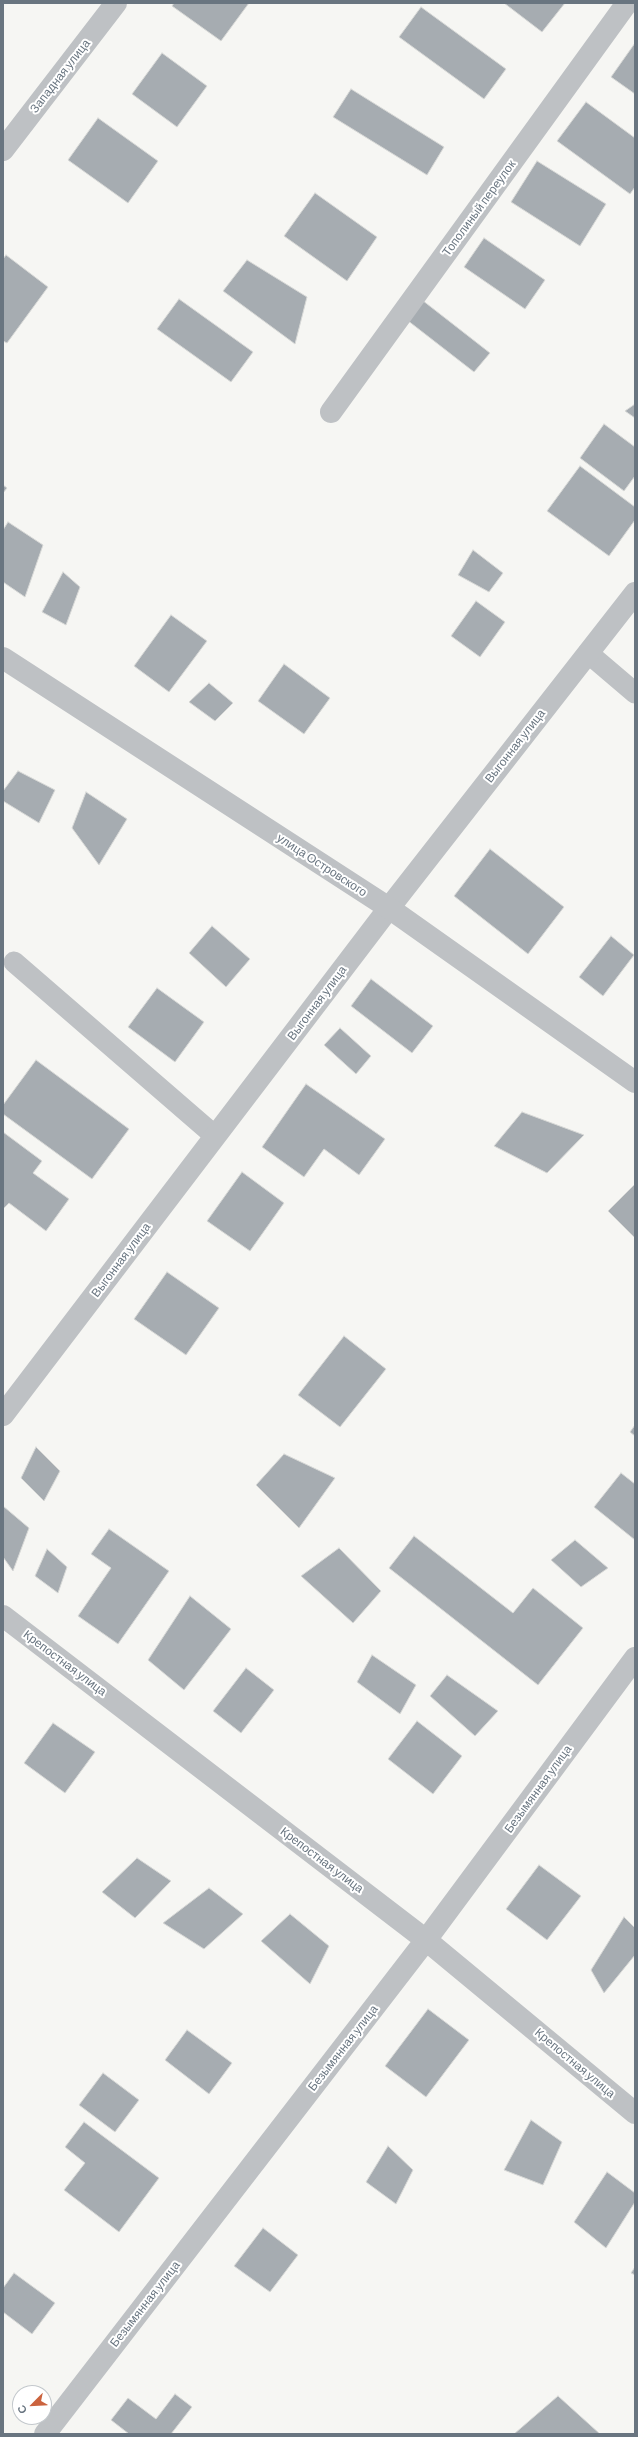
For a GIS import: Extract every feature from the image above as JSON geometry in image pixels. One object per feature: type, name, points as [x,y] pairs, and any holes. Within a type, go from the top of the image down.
[{"type":"street","name":"Западная улица","points":[[3,150],[116,3]]},
{"type":"street","name":"Тополиный переулок","points":[[331,412],[627,3]]},
{"type":"street","name":"Выгонная улица","points":[[3,1415],[389,908],[635,592]]},
{"type":"street","name":"улица Островского","points":[[3,658],[389,908],[635,1082]]},
{"type":"street","name":"Крепостная улица","points":[[3,1616],[426,1940],[635,2113]]},
{"type":"street","name":"Безымянная улица","points":[[45,2434],[426,1940],[635,1658]]},
{"type":"lane","points":[[588,653],[635,693]]},
{"type":"lane","points":[[14,962],[215,1136]]},
{"type":"building","points":[[174,3],[249,3],[221,41],[172,6]]},
{"type":"building","points":[[504,3],[565,3],[542,32]]},
{"type":"building","points":[[421,7],[506,69],[484,99],[399,37]]},
{"type":"building","points":[[635,43],[635,94],[611,77]]},
{"type":"building","points":[[162,53],[207,86],[177,127],[132,94]]},
{"type":"building","points":[[351,89],[444,147],[427,175],[333,117]]},
{"type":"building","points":[[586,102],[635,138],[635,187],[630,194],[557,141]]},
{"type":"building","points":[[98,118],[158,161],[128,203],[68,160]]},
{"type":"building","points":[[537,161],[606,204],[580,246],[511,202]]},
{"type":"building","points":[[315,193],[377,237],[347,281],[284,236]]},
{"type":"building","points":[[484,238],[545,280],[525,309],[464,267]]},
{"type":"building","points":[[6,255],[48,287],[7,343],[3,341],[3,259]]},
{"type":"building","points":[[247,260],[307,297],[295,344],[223,291]]},
{"type":"building","points":[[179,299],[253,352],[231,382],[157,329]]},
{"type":"building","points":[[422,300],[490,353],[474,372],[407,320]]},
{"type":"building","points":[[635,404],[635,418],[625,411]]},
{"type":"building","points":[[604,424],[635,447],[635,476],[624,491],[580,458]]},
{"type":"building","points":[[580,466],[635,507],[635,520],[609,556],[547,511]]},
{"type":"building","points":[[3,485],[7,488],[3,493]]},
{"type":"building","points":[[8,522],[43,545],[25,597],[3,582],[3,530]]},
{"type":"building","points":[[473,550],[503,573],[489,592],[458,575]]},
{"type":"building","points":[[63,572],[80,587],[66,625],[42,612]]},
{"type":"building","points":[[476,601],[505,622],[480,657],[451,636]]},
{"type":"building","points":[[171,615],[207,641],[169,692],[134,666]]},
{"type":"building","points":[[284,664],[330,698],[304,734],[258,701]]},
{"type":"building","points":[[209,683],[233,703],[215,721],[189,702]]},
{"type":"building","points":[[18,771],[55,790],[39,823],[3,801],[3,791]]},
{"type":"building","points":[[86,792],[127,819],[99,865],[72,828]]},
{"type":"building","points":[[490,849],[564,907],[528,954],[454,896]]},
{"type":"building","points":[[212,926],[250,959],[226,987],[189,953]]},
{"type":"building","points":[[611,936],[634,955],[603,996],[579,977]]},
{"type":"building","points":[[371,979],[433,1026],[412,1053],[351,1006]]},
{"type":"building","points":[[157,988],[204,1022],[175,1062],[128,1027]]},
{"type":"building","points":[[340,1028],[371,1056],[356,1074],[324,1045]]},
{"type":"building","points":[[36,1060],[129,1129],[92,1179],[3,1114],[3,1105]]},
{"type":"building","points":[[306,1084],[385,1139],[359,1175],[324,1149],[304,1177],[262,1147]]},
{"type":"building","points":[[522,1112],[584,1135],[547,1173],[494,1146]]},
{"type":"building","points":[[3,1132],[42,1161],[33,1173],[69,1199],[46,1231],[9,1203],[3,1209]]},
{"type":"building","points":[[242,1172],[284,1203],[250,1251],[207,1221]]},
{"type":"building","points":[[635,1184],[635,1238],[608,1211]]},
{"type":"building","points":[[167,1272],[219,1308],[186,1355],[134,1319]]},
{"type":"building","points":[[344,1336],[386,1369],[340,1427],[298,1395]]},
{"type":"building","points":[[635,1425],[635,1436],[630,1432]]},
{"type":"building","points":[[36,1447],[60,1471],[44,1501],[21,1478]]},
{"type":"building","points":[[284,1454],[335,1478],[299,1528],[256,1485]]},
{"type":"building","points":[[621,1473],[635,1484],[635,1540],[594,1507]]},
{"type":"building","points":[[3,1506],[29,1528],[13,1571],[3,1557]]},
{"type":"building","points":[[109,1529],[169,1571],[118,1644],[78,1616],[111,1568],[91,1554]]},
{"type":"building","points":[[414,1536],[513,1613],[533,1588],[583,1628],[538,1685],[389,1568]]},
{"type":"building","points":[[575,1540],[608,1568],[581,1587],[551,1560]]},
{"type":"building","points":[[339,1548],[381,1591],[353,1623],[301,1576]]},
{"type":"building","points":[[47,1549],[67,1567],[58,1593],[35,1576]]},
{"type":"building","points":[[190,1596],[231,1629],[184,1690],[148,1660]]},
{"type":"building","points":[[372,1655],[416,1685],[400,1714],[357,1682]]},
{"type":"building","points":[[246,1668],[274,1690],[241,1733],[213,1711]]},
{"type":"building","points":[[447,1675],[498,1711],[475,1736],[430,1696]]},
{"type":"building","points":[[417,1721],[462,1756],[433,1794],[388,1759]]},
{"type":"building","points":[[53,1723],[95,1752],[65,1793],[24,1763]]},
{"type":"building","points":[[137,1858],[171,1881],[135,1918],[102,1892]]},
{"type":"building","points":[[539,1865],[581,1896],[547,1940],[506,1909]]},
{"type":"building","points":[[209,1888],[243,1914],[204,1949],[163,1923]]},
{"type":"building","points":[[290,1914],[329,1946],[310,1984],[261,1941]]},
{"type":"building","points":[[624,1917],[635,1928],[635,1955],[604,1993],[591,1970]]},
{"type":"building","points":[[428,2009],[469,2040],[426,2097],[385,2066]]},
{"type":"building","points":[[187,2030],[232,2063],[209,2094],[165,2060]]},
{"type":"building","points":[[103,2073],[139,2100],[115,2132],[79,2105]]},
{"type":"building","points":[[531,2120],[562,2142],[543,2185],[504,2170]]},
{"type":"building","points":[[84,2122],[159,2178],[119,2232],[64,2190],[85,2163],[65,2147]]},
{"type":"building","points":[[388,2146],[413,2170],[396,2204],[366,2182]]},
{"type":"building","points":[[607,2172],[635,2193],[635,2202],[606,2248],[574,2222]]},
{"type":"building","points":[[263,2228],[298,2255],[270,2292],[234,2266]]},
{"type":"building","points":[[635,2267],[635,2275],[631,2273]]},
{"type":"building","points":[[14,2273],[55,2303],[32,2334],[3,2312],[3,2288]]},
{"type":"building","points":[[175,2394],[192,2407],[171,2434],[129,2434],[111,2420],[128,2398],[156,2419]]},
{"type":"building","points":[[558,2396],[600,2434],[514,2434]]}]
